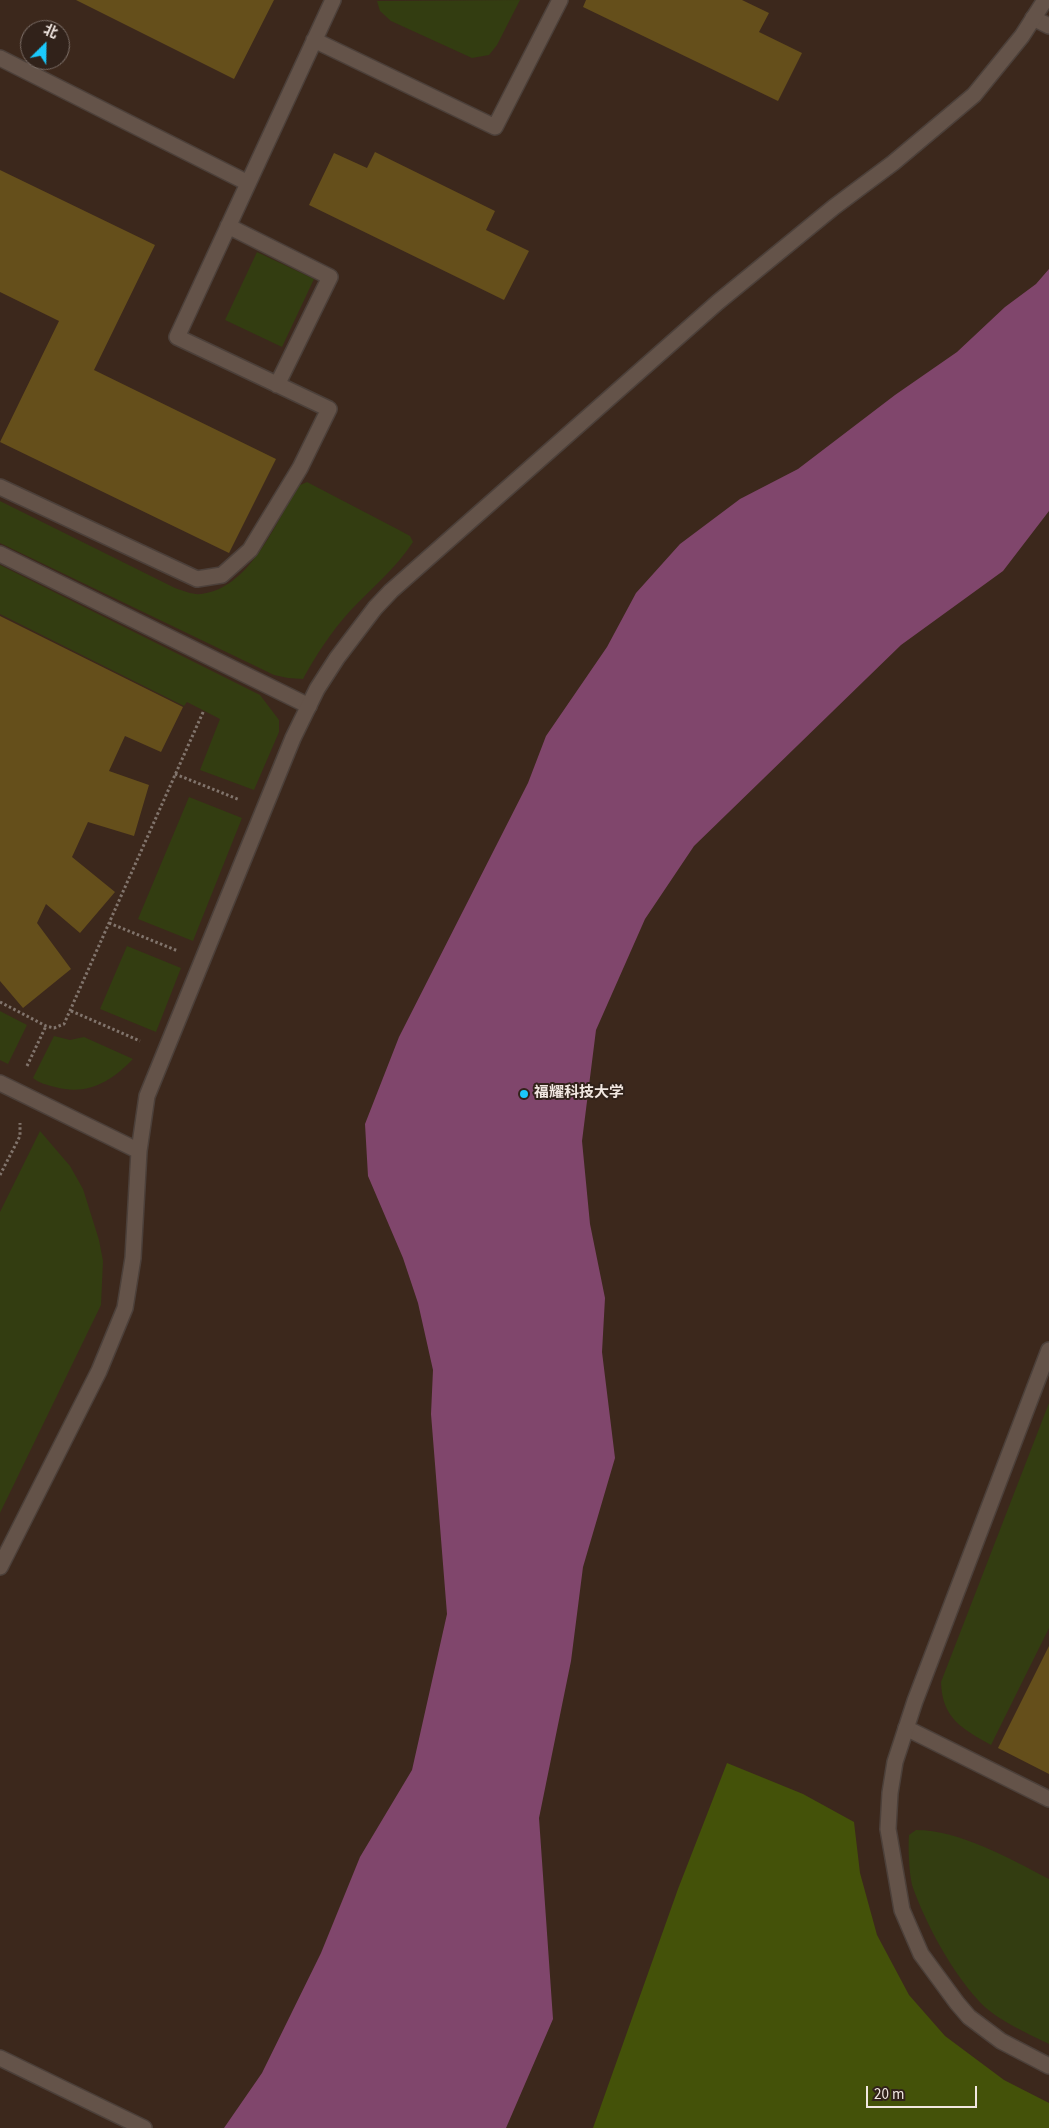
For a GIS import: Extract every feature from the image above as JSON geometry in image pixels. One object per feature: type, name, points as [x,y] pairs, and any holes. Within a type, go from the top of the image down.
[{"type":"street","points":[[0,487],[176,571],[197,579],[222,575],[250,550],[300,468],[329,409],[177,337],[333,0]]},
{"type":"street","points":[[314,40],[495,127],[560,0]]},
{"type":"street","points":[[0,1567],[99,1370],[125,1308],[133,1258],[138,1151],[147,1096],[293,738],[337,658],[375,608],[391,591],[718,302],[834,207],[893,164],[974,95],[1022,36],[1045,0]]},
{"type":"street","points":[[1033,18],[1049,26]]},
{"type":"street","points":[[0,58],[248,183]]},
{"type":"street","points":[[228,226],[330,278],[277,385]]},
{"type":"street","points":[[0,554],[309,706]]},
{"type":"street","points":[[0,1083],[138,1151]]},
{"type":"street","points":[[1049,1350],[906,1728],[895,1762],[890,1793],[888,1829],[902,1910],[921,1954],[969,2017],[1001,2041],[1049,2066]]},
{"type":"street","points":[[906,1728],[1049,1799]]},
{"type":"street","points":[[0,2058],[144,2128]]},
{"type":"path","points":[[0,1002],[46,1026],[60,1027],[64,1024],[204,710]]},
{"type":"path","points":[[175,774],[264,810]]},
{"type":"path","points":[[109,923],[204,960]]},
{"type":"path","points":[[71,1011],[166,1052]]},
{"type":"path","points":[[0,1175],[20,1136],[18,1092],[26,1067],[46,1026]]},
{"type":"shaded area","name":"福耀科技大学","points":[[0,0],[1049,0],[1049,2128],[0,2128]]},
{"type":"shaded area","points":[[1049,269],[1049,511],[1003,571],[901,645],[694,846],[645,919],[596,1030],[582,1141],[590,1224],[605,1298],[602,1352],[615,1458],[583,1567],[571,1661],[539,1818],[553,2019],[506,2128],[224,2128],[262,2073],[321,1953],[360,1857],[412,1770],[447,1614],[431,1414],[433,1370],[418,1303],[403,1258],[368,1176],[365,1124],[399,1037],[528,783],[546,736],[607,647],[636,593],[680,544],[740,499],[798,469],[895,395],[957,352],[1005,307],[1036,284]]},
{"type":"green space","points":[[520,0],[497,45],[489,55],[472,58],[391,21],[380,11],[377,1]]},
{"type":"green space","points":[[257,252],[314,279],[282,347],[225,320]]},
{"type":"green space","points":[[307,482],[410,536],[413,542],[391,569],[336,627],[303,679],[274,675],[0,543],[0,501],[175,588],[201,594],[218,589],[233,580],[247,567],[270,535],[298,486]]},
{"type":"green space","points":[[0,565],[260,695],[279,720],[279,732],[254,790],[200,770],[220,719],[187,702],[184,706],[0,614]]},
{"type":"green space","points":[[189,797],[242,818],[193,941],[138,919]]},
{"type":"green space","points":[[127,946],[181,968],[156,1032],[100,1009]]},
{"type":"green space","points":[[0,1011],[27,1025],[8,1064],[0,1060]]},
{"type":"green space","points":[[54,1036],[70,1040],[84,1037],[133,1059],[107,1080],[88,1088],[78,1090],[67,1089],[40,1083],[33,1078]]},
{"type":"green space","points":[[40,1131],[70,1166],[83,1189],[99,1240],[103,1261],[101,1305],[0,1513],[0,1212]]},
{"type":"green space","points":[[1049,1403],[1049,1628],[991,1745],[963,1728],[950,1714],[942,1695],[941,1682]]},
{"type":"green space","points":[[727,1763],[803,1794],[854,1822],[860,1873],[877,1935],[909,1995],[945,2036],[1004,2080],[1049,2103],[1049,2128],[593,2128],[678,1889]]},
{"type":"green space","points":[[916,1830],[933,1831],[967,1840],[1049,1879],[1049,2044],[993,2014],[968,1988],[949,1961],[925,1917],[913,1888],[910,1869],[909,1835]]},
{"type":"building","points":[[76,0],[274,0],[234,79]]},
{"type":"building","points":[[586,0],[742,0],[769,13],[759,32],[802,53],[778,101],[583,7]]},
{"type":"building","points":[[375,152],[495,211],[486,230],[529,251],[504,300],[309,205],[334,153],[367,168]]},
{"type":"building","points":[[0,170],[155,245],[94,370],[276,459],[229,553],[0,442],[59,321],[0,292]]},
{"type":"building","points":[[0,616],[183,707],[161,752],[125,736],[109,771],[149,785],[134,836],[88,822],[72,857],[115,892],[80,933],[46,904],[37,923],[71,969],[23,1008],[0,981]]},
{"type":"building","points":[[1049,1646],[1049,1774],[998,1748]]},
{"type":"place","name":"福耀科技大学","points":[[524,1094]]}]
